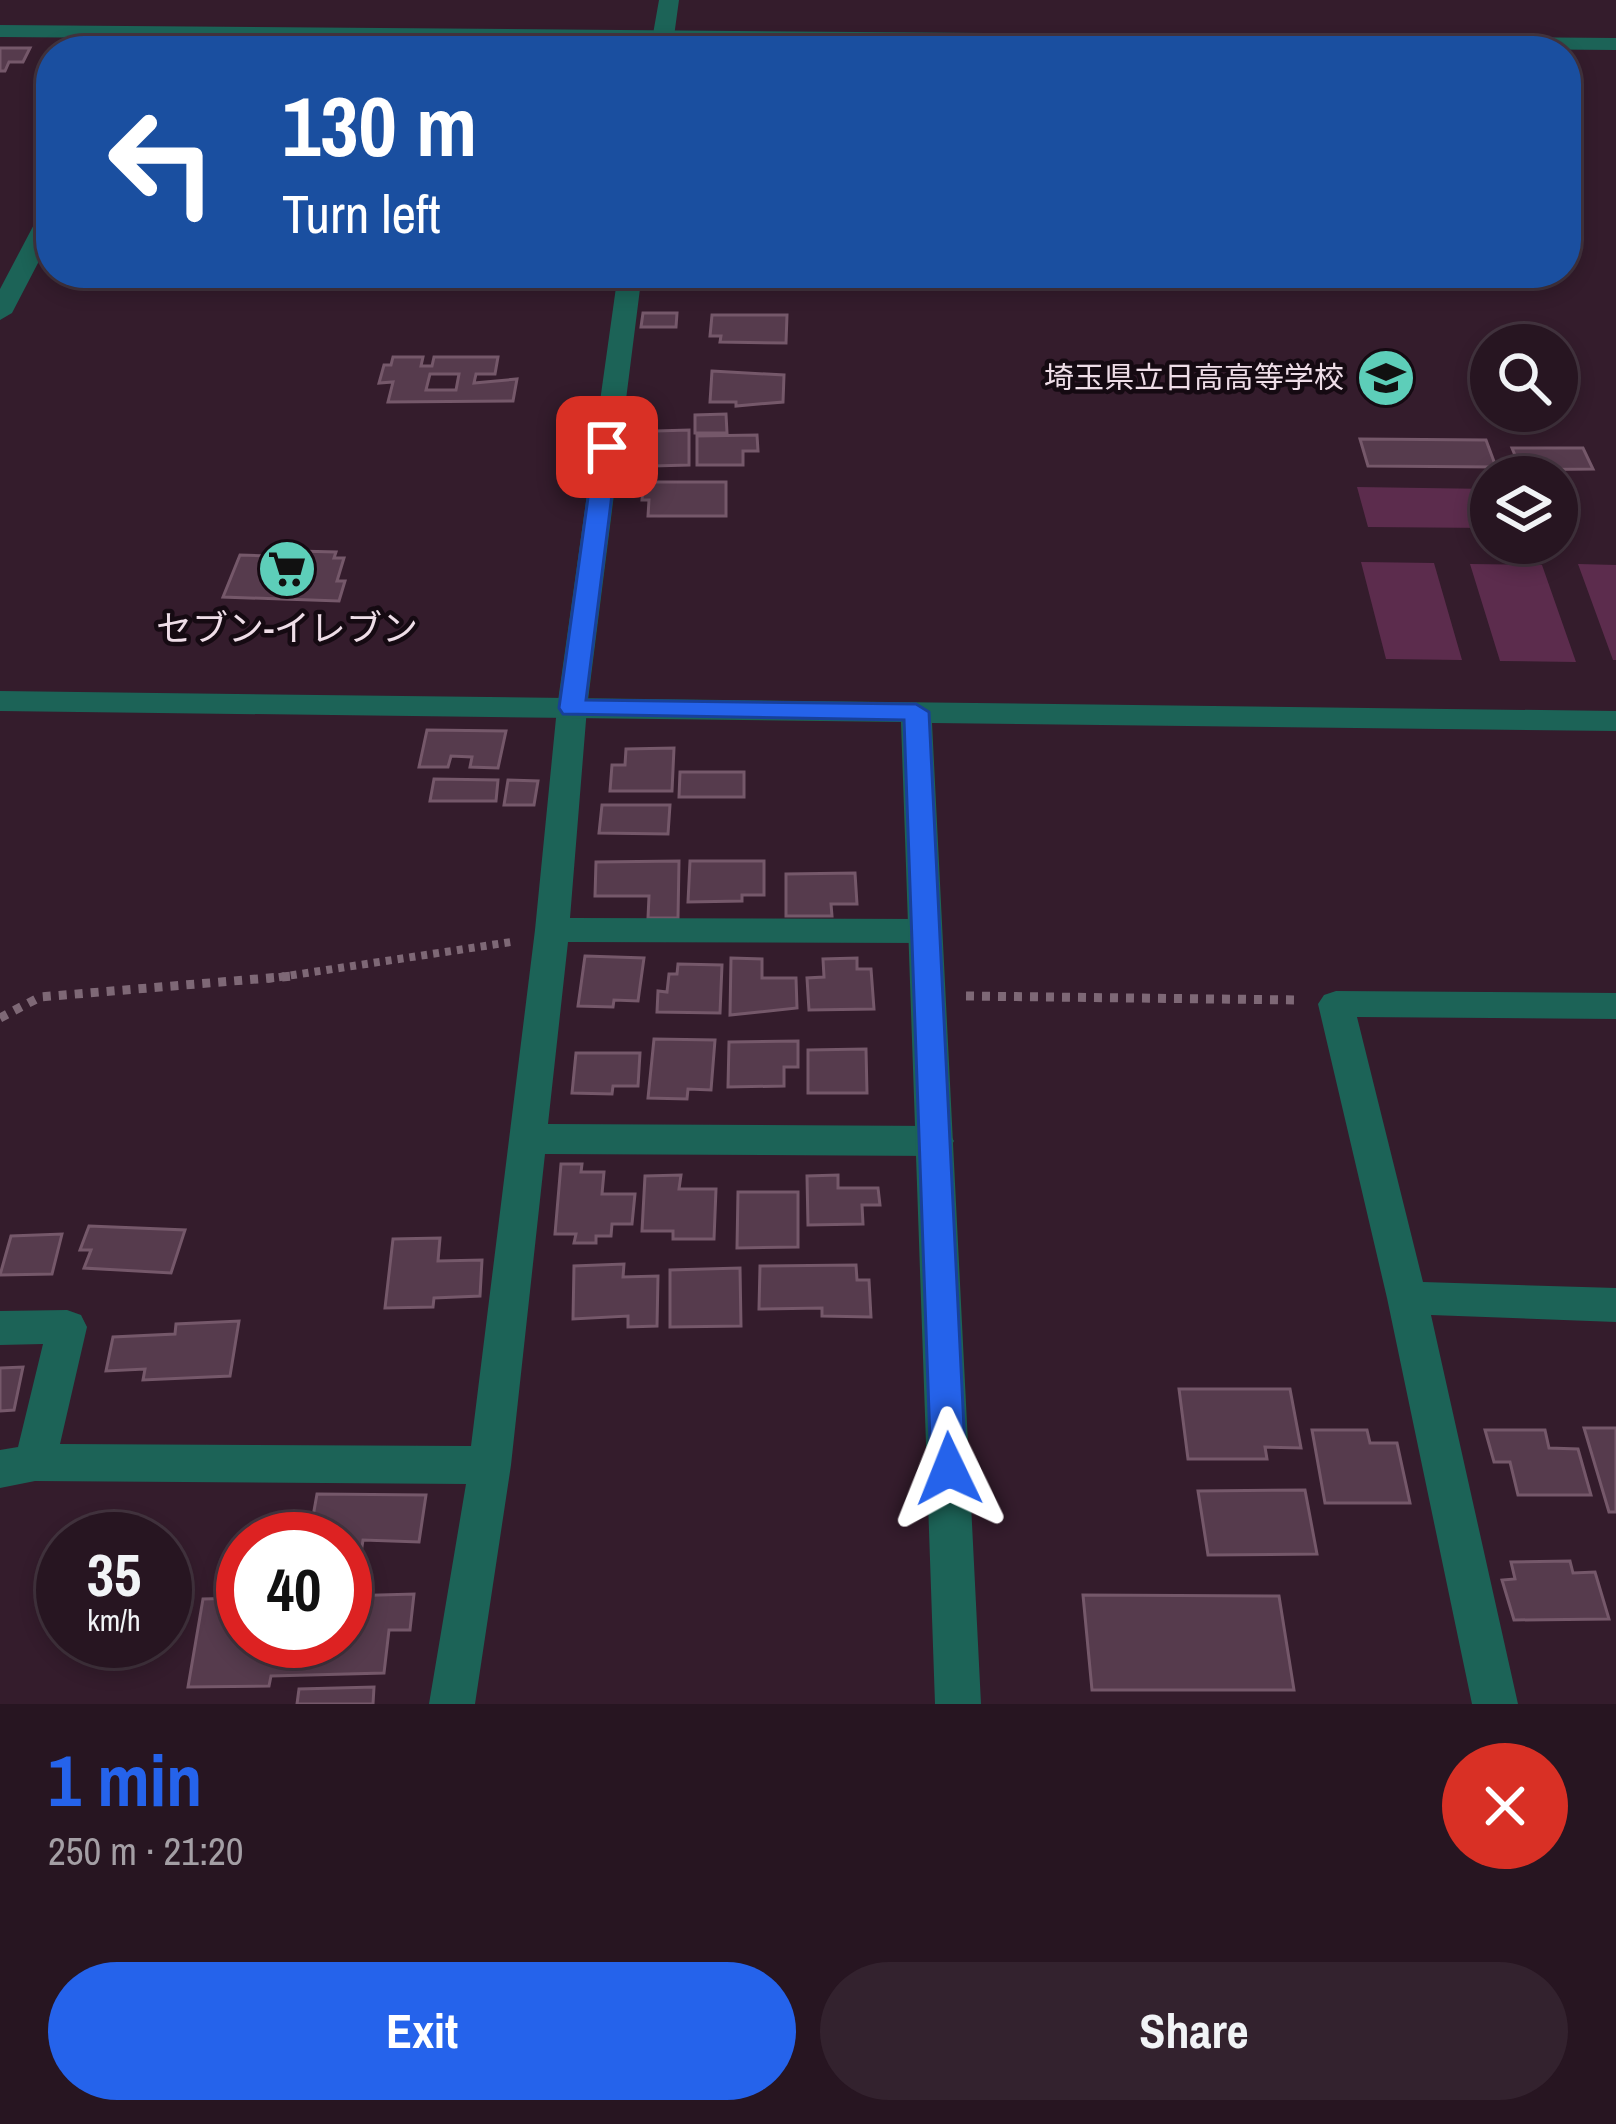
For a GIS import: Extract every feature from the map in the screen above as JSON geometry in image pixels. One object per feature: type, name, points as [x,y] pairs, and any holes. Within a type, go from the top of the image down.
[{"type":"street","points":[[663,36],[669,0]]},
{"type":"street","points":[[0,31],[301,36]]},
{"type":"street","points":[[1581,44],[1616,44]]},
{"type":"street","points":[[0,313],[36,244]]},
{"type":"street","points":[[452,1704],[490,1465],[552,930],[572,708],[628,288]]},
{"type":"street","points":[[0,700],[1616,721]]},
{"type":"street","points":[[916,712],[958,1704]]},
{"type":"street","points":[[552,930],[925,931]]},
{"type":"street","points":[[1495,1704],[1407,1298],[1336,1004],[1616,1006]]},
{"type":"street","points":[[529,1139],[935,1141]]},
{"type":"street","points":[[1407,1298],[1616,1305]]},
{"type":"street","points":[[0,1328],[67,1327],[17,1466],[490,1465]]},
{"type":"path","points":[[0,1018],[40,997],[184,988],[400,963],[494,947],[552,930]]},
{"type":"path","points":[[928,996],[1296,999],[1336,1004]]},
{"type":"shaded area","points":[[1357,487],[1470,489],[1470,528],[1368,527]]},
{"type":"shaded area","points":[[1361,562],[1434,563],[1462,660],[1386,659]]},
{"type":"shaded area","points":[[1470,564],[1542,565],[1576,662],[1500,661]]},
{"type":"shaded area","points":[[1578,564],[1616,565],[1613,660]]},
{"type":"building","points":[[0,48],[30,48],[23,62],[9,62],[0,71]]},
{"type":"building","points":[[643,313],[677,313],[676,327],[641,327]]},
{"type":"building","points":[[712,315],[787,315],[786,343],[720,342],[721,336],[710,336]]},
{"type":"building","points":[[393,357],[423,357],[421,366],[432,366],[434,357],[498,357],[495,374],[476,374],[474,383],[517,379],[513,401],[388,402],[393,382],[379,383],[384,365],[391,365]],"holes":[[[430,374],[459,374],[456,390],[426,390]]]},
{"type":"building","points":[[712,371],[784,375],[783,402],[736,406],[736,402],[710,402]]},
{"type":"building","points":[[726,414],[727,433],[695,433],[695,415]]},
{"type":"building","points":[[689,430],[689,465],[653,466],[654,457],[641,457],[641,439],[656,440],[656,431]]},
{"type":"building","points":[[757,435],[758,451],[743,451],[743,465],[697,465],[697,436]]},
{"type":"building","points":[[1360,439],[1486,440],[1492,456],[1470,456],[1470,467],[1368,466]]},
{"type":"building","points":[[1512,448],[1583,448],[1593,469],[1578,469],[1578,456],[1515,456]]},
{"type":"building","points":[[726,482],[726,516],[648,516],[649,500],[642,500],[643,486]]},
{"type":"building","name":"セブン-イレブン","points":[[296,551],[336,552],[334,558],[344,558],[337,581],[345,581],[339,601],[223,597],[240,555],[294,557]]},
{"type":"building","points":[[427,730],[506,731],[498,768],[470,767],[472,757],[451,756],[448,767],[419,767]]},
{"type":"building","points":[[674,748],[672,791],[610,791],[612,765],[625,765],[626,749]]},
{"type":"building","points":[[680,772],[744,772],[744,797],[679,797]]},
{"type":"building","points":[[434,779],[498,780],[496,801],[430,801]]},
{"type":"building","points":[[508,780],[538,781],[534,805],[504,805]]},
{"type":"building","points":[[602,805],[670,805],[668,834],[599,833]]},
{"type":"building","points":[[679,861],[678,918],[648,918],[649,896],[595,896],[596,862]]},
{"type":"building","points":[[690,861],[764,861],[764,895],[742,895],[742,901],[688,902]]},
{"type":"building","points":[[855,873],[857,904],[831,904],[832,916],[786,916],[786,874]]},
{"type":"building","points":[[585,956],[644,958],[638,1001],[614,1000],[613,1007],[578,1006]]},
{"type":"building","points":[[731,958],[762,959],[762,978],[796,978],[797,1008],[730,1015]]},
{"type":"building","points":[[857,958],[857,969],[871,969],[874,1009],[809,1010],[807,978],[824,977],[823,959]]},
{"type":"building","points":[[678,964],[722,965],[720,1013],[657,1012],[658,991],[667,992],[669,974],[677,974]]},
{"type":"building","points":[[654,1039],[715,1040],[711,1090],[688,1089],[687,1099],[648,1098]]},
{"type":"building","points":[[798,1041],[798,1067],[784,1067],[784,1086],[728,1087],[729,1042]]},
{"type":"building","points":[[866,1049],[867,1093],[808,1093],[808,1050]]},
{"type":"building","points":[[576,1053],[640,1053],[638,1086],[613,1086],[612,1094],[572,1093]]},
{"type":"building","points":[[561,1164],[582,1164],[581,1172],[604,1172],[602,1194],[635,1194],[632,1224],[612,1224],[611,1236],[596,1236],[596,1243],[574,1243],[576,1234],[555,1234]]},
{"type":"building","points":[[681,1175],[679,1189],[716,1189],[714,1239],[673,1239],[673,1231],[642,1231],[645,1176]]},
{"type":"building","points":[[838,1175],[838,1188],[878,1188],[880,1205],[862,1205],[863,1224],[808,1225],[807,1176]]},
{"type":"building","points":[[738,1192],[798,1192],[798,1247],[737,1248]]},
{"type":"building","points":[[89,1226],[185,1230],[171,1273],[84,1268],[91,1250],[80,1250]]},
{"type":"building","points":[[62,1234],[52,1274],[0,1275],[11,1236]]},
{"type":"building","points":[[440,1238],[438,1261],[482,1260],[480,1296],[434,1298],[433,1307],[385,1308],[393,1239]]},
{"type":"building","points":[[624,1264],[623,1277],[658,1276],[657,1326],[628,1327],[628,1316],[573,1319],[574,1266]]},
{"type":"building","points":[[856,1265],[857,1280],[869,1280],[871,1317],[822,1316],[822,1308],[759,1309],[760,1266]]},
{"type":"building","points":[[740,1268],[741,1326],[670,1327],[670,1270]]},
{"type":"building","points":[[239,1321],[230,1376],[143,1380],[145,1369],[106,1371],[113,1337],[175,1334],[176,1324]]},
{"type":"building","points":[[23,1367],[14,1410],[0,1411],[0,1368]]},
{"type":"building","points":[[1179,1389],[1290,1389],[1301,1448],[1265,1447],[1267,1459],[1188,1459]]},
{"type":"building","points":[[1584,1428],[1616,1428],[1616,1512],[1609,1512]]},
{"type":"building","points":[[1312,1430],[1367,1430],[1370,1443],[1397,1443],[1410,1503],[1325,1503]]},
{"type":"building","points":[[1485,1430],[1545,1430],[1549,1448],[1578,1449],[1591,1495],[1518,1495],[1510,1462],[1494,1462]]},
{"type":"building","points":[[1305,1490],[1317,1554],[1208,1555],[1198,1491]]},
{"type":"building","points":[[317,1494],[426,1495],[419,1542],[372,1540],[372,1512],[314,1512]]},
{"type":"building","points":[[1570,1561],[1573,1573],[1595,1572],[1609,1619],[1514,1620],[1502,1580],[1515,1579],[1511,1562]]},
{"type":"building","points":[[414,1594],[410,1630],[389,1630],[384,1673],[271,1676],[269,1686],[188,1687],[203,1599],[216,1599],[216,1668],[372,1668],[372,1595]]},
{"type":"building","points":[[1083,1595],[1279,1596],[1294,1690],[1092,1690]]},
{"type":"building","points":[[374,1687],[373,1704],[297,1704],[299,1689]]},
{"type":"place","name":"埼玉県立日高高等学校","points":[[1386,378]]},
{"type":"place","name":"セブン-イレブン","points":[[287,569]]},
{"type":"route","points":[[607,447],[572,708],[916,712],[949,1469]]}]
